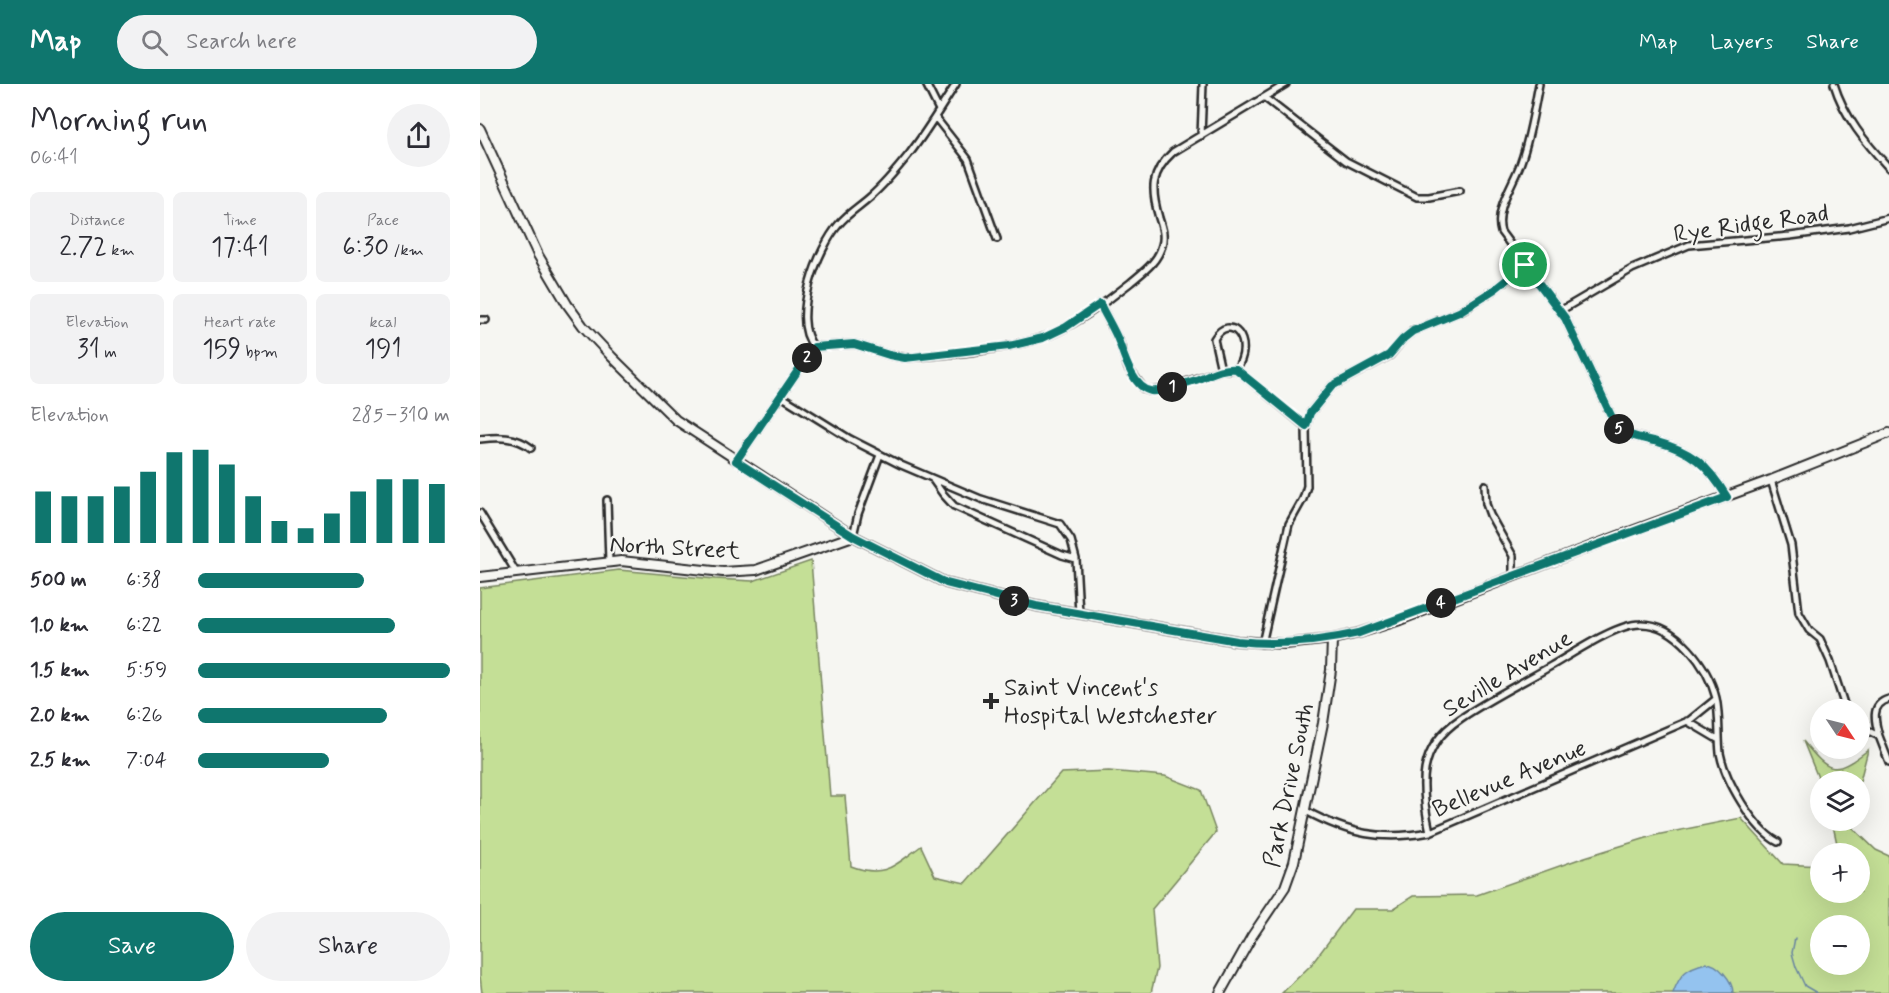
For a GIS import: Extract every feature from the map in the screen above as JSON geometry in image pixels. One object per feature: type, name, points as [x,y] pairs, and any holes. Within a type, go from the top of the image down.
[{"type":"main road","points":[[480,129],[538,255],[556,288],[583,326],[653,399],[676,420],[853,536],[946,583],[990,596],[1079,614],[1262,644],[1332,639],[1392,622],[1727,497],[1889,433]]},
{"type":"main road","name":"North Street","points":[[480,576],[631,561],[739,572],[756,570],[853,536]]},
{"type":"main road","name":"Park Drive South","points":[[1220,993],[1252,936],[1285,887],[1294,862],[1306,811],[1332,670],[1332,639]]},
{"type":"street","points":[[926,84],[939,110]]},
{"type":"street","points":[[814,347],[806,332],[806,309],[807,298],[822,249],[838,224],[869,198],[911,152],[956,84]]},
{"type":"street","points":[[1201,136],[1203,84]]},
{"type":"street","points":[[814,347],[854,344],[905,358],[1009,346],[1043,338],[1066,327],[1120,291],[1149,267],[1159,254],[1164,237],[1153,196],[1156,178],[1163,161],[1173,152],[1286,84]]},
{"type":"street","points":[[1539,84],[1521,162],[1499,219],[1501,232],[1560,311],[1616,426],[1624,434],[1664,444],[1703,463],[1727,497]]},
{"type":"street","points":[[1834,84],[1853,124],[1889,168]]},
{"type":"street","points":[[1265,98],[1346,161],[1417,197],[1460,191]]},
{"type":"street","points":[[935,117],[968,159],[997,239]]},
{"type":"street","name":"Rye Ridge Road","points":[[1560,311],[1632,268],[1689,245],[1790,236],[1849,228],[1889,218]]},
{"type":"street","points":[[1262,644],[1289,524],[1303,499],[1306,486],[1306,426],[1310,413],[1332,386],[1389,355],[1413,331],[1459,312],[1495,289],[1525,265]]},
{"type":"street","points":[[1100,304],[1119,341],[1128,368],[1144,389],[1154,392],[1221,370],[1236,369],[1306,426]]},
{"type":"street","points":[[1221,370],[1214,339],[1226,327],[1235,330],[1243,341],[1243,359],[1236,369]]},
{"type":"street","points":[[736,461],[814,347]]},
{"type":"street","points":[[781,396],[880,455],[981,499],[1060,524],[1071,540],[1076,559],[1079,614]]},
{"type":"street","points":[[480,439],[505,438],[531,448]]},
{"type":"street","points":[[853,536],[858,514],[880,455]]},
{"type":"street","points":[[932,478],[954,506],[1062,555],[1076,559]]},
{"type":"street","points":[[1771,480],[1791,545],[1799,613],[1809,630],[1820,639],[1842,699]]},
{"type":"street","points":[[1485,485],[1486,504],[1490,515],[1513,556],[1513,575]]},
{"type":"street","points":[[606,500],[609,562]]},
{"type":"street","points":[[481,516],[516,572]]},
{"type":"street","name":"Seville Avenue","points":[[1430,832],[1423,789],[1424,775],[1433,747],[1445,729],[1471,711],[1624,626],[1641,623],[1654,626],[1685,643],[1707,676],[1716,699]]},
{"type":"street","points":[[1716,699],[1723,763],[1748,812],[1766,834],[1778,842]]},
{"type":"street","name":"Bellevue Avenue","points":[[1306,811],[1334,826],[1379,836],[1394,837],[1430,832],[1687,722],[1716,699]]},
{"type":"street","points":[[1889,699],[1877,706],[1873,715],[1889,762]]},
{"type":"street","points":[[1687,722],[1719,740]]},
{"type":"street","points":[[1870,732],[1879,736]]},
{"type":"green space","points":[[811,561],[830,796],[845,796],[851,866],[873,871],[889,868],[921,846],[935,876],[965,883],[1061,773],[1109,771],[1165,776],[1201,790],[1216,832],[1152,909],[1157,968],[1151,993],[482,993],[480,976],[480,588],[619,570],[753,581]]},
{"type":"green space","points":[[1803,741],[1810,749],[1810,758]]},
{"type":"green space","points":[[1810,759],[1819,759],[1833,768],[1855,759],[1866,759],[1863,771],[1815,771]]},
{"type":"green space","points":[[1741,818],[1783,864],[1810,865],[1810,903],[1870,903],[1870,844],[1889,856],[1889,993],[1282,993],[1311,965],[1353,909],[1393,909],[1413,896],[1477,895],[1656,835]]},
{"type":"green space","points":[[1834,831],[1856,831],[1869,843],[1837,843]]},
{"type":"water","points":[[1706,963],[1715,966],[1724,974],[1733,993],[1673,993],[1678,981],[1685,973],[1693,967]]},
{"type":"waterway","points":[[1795,938],[1792,953],[1796,967],[1805,986],[1817,993]]},
{"type":"place","name":"Saint Vincent's Hospital Westchester","points":[[991,701]]},
{"type":"route","points":[[1525,265],[1565,318],[1609,416],[1616,426],[1624,434],[1664,444],[1703,463],[1727,497],[1513,575],[1400,620],[1359,633],[1332,639],[1262,644],[1036,606],[990,596],[946,583],[853,536],[736,461],[814,347],[854,344],[905,358],[1009,346],[1043,338],[1066,327],[1100,304],[1119,341],[1128,368],[1144,389],[1154,392],[1232,368],[1306,426],[1310,413],[1332,386],[1389,355],[1413,331],[1459,312],[1495,289],[1525,265]]}]
